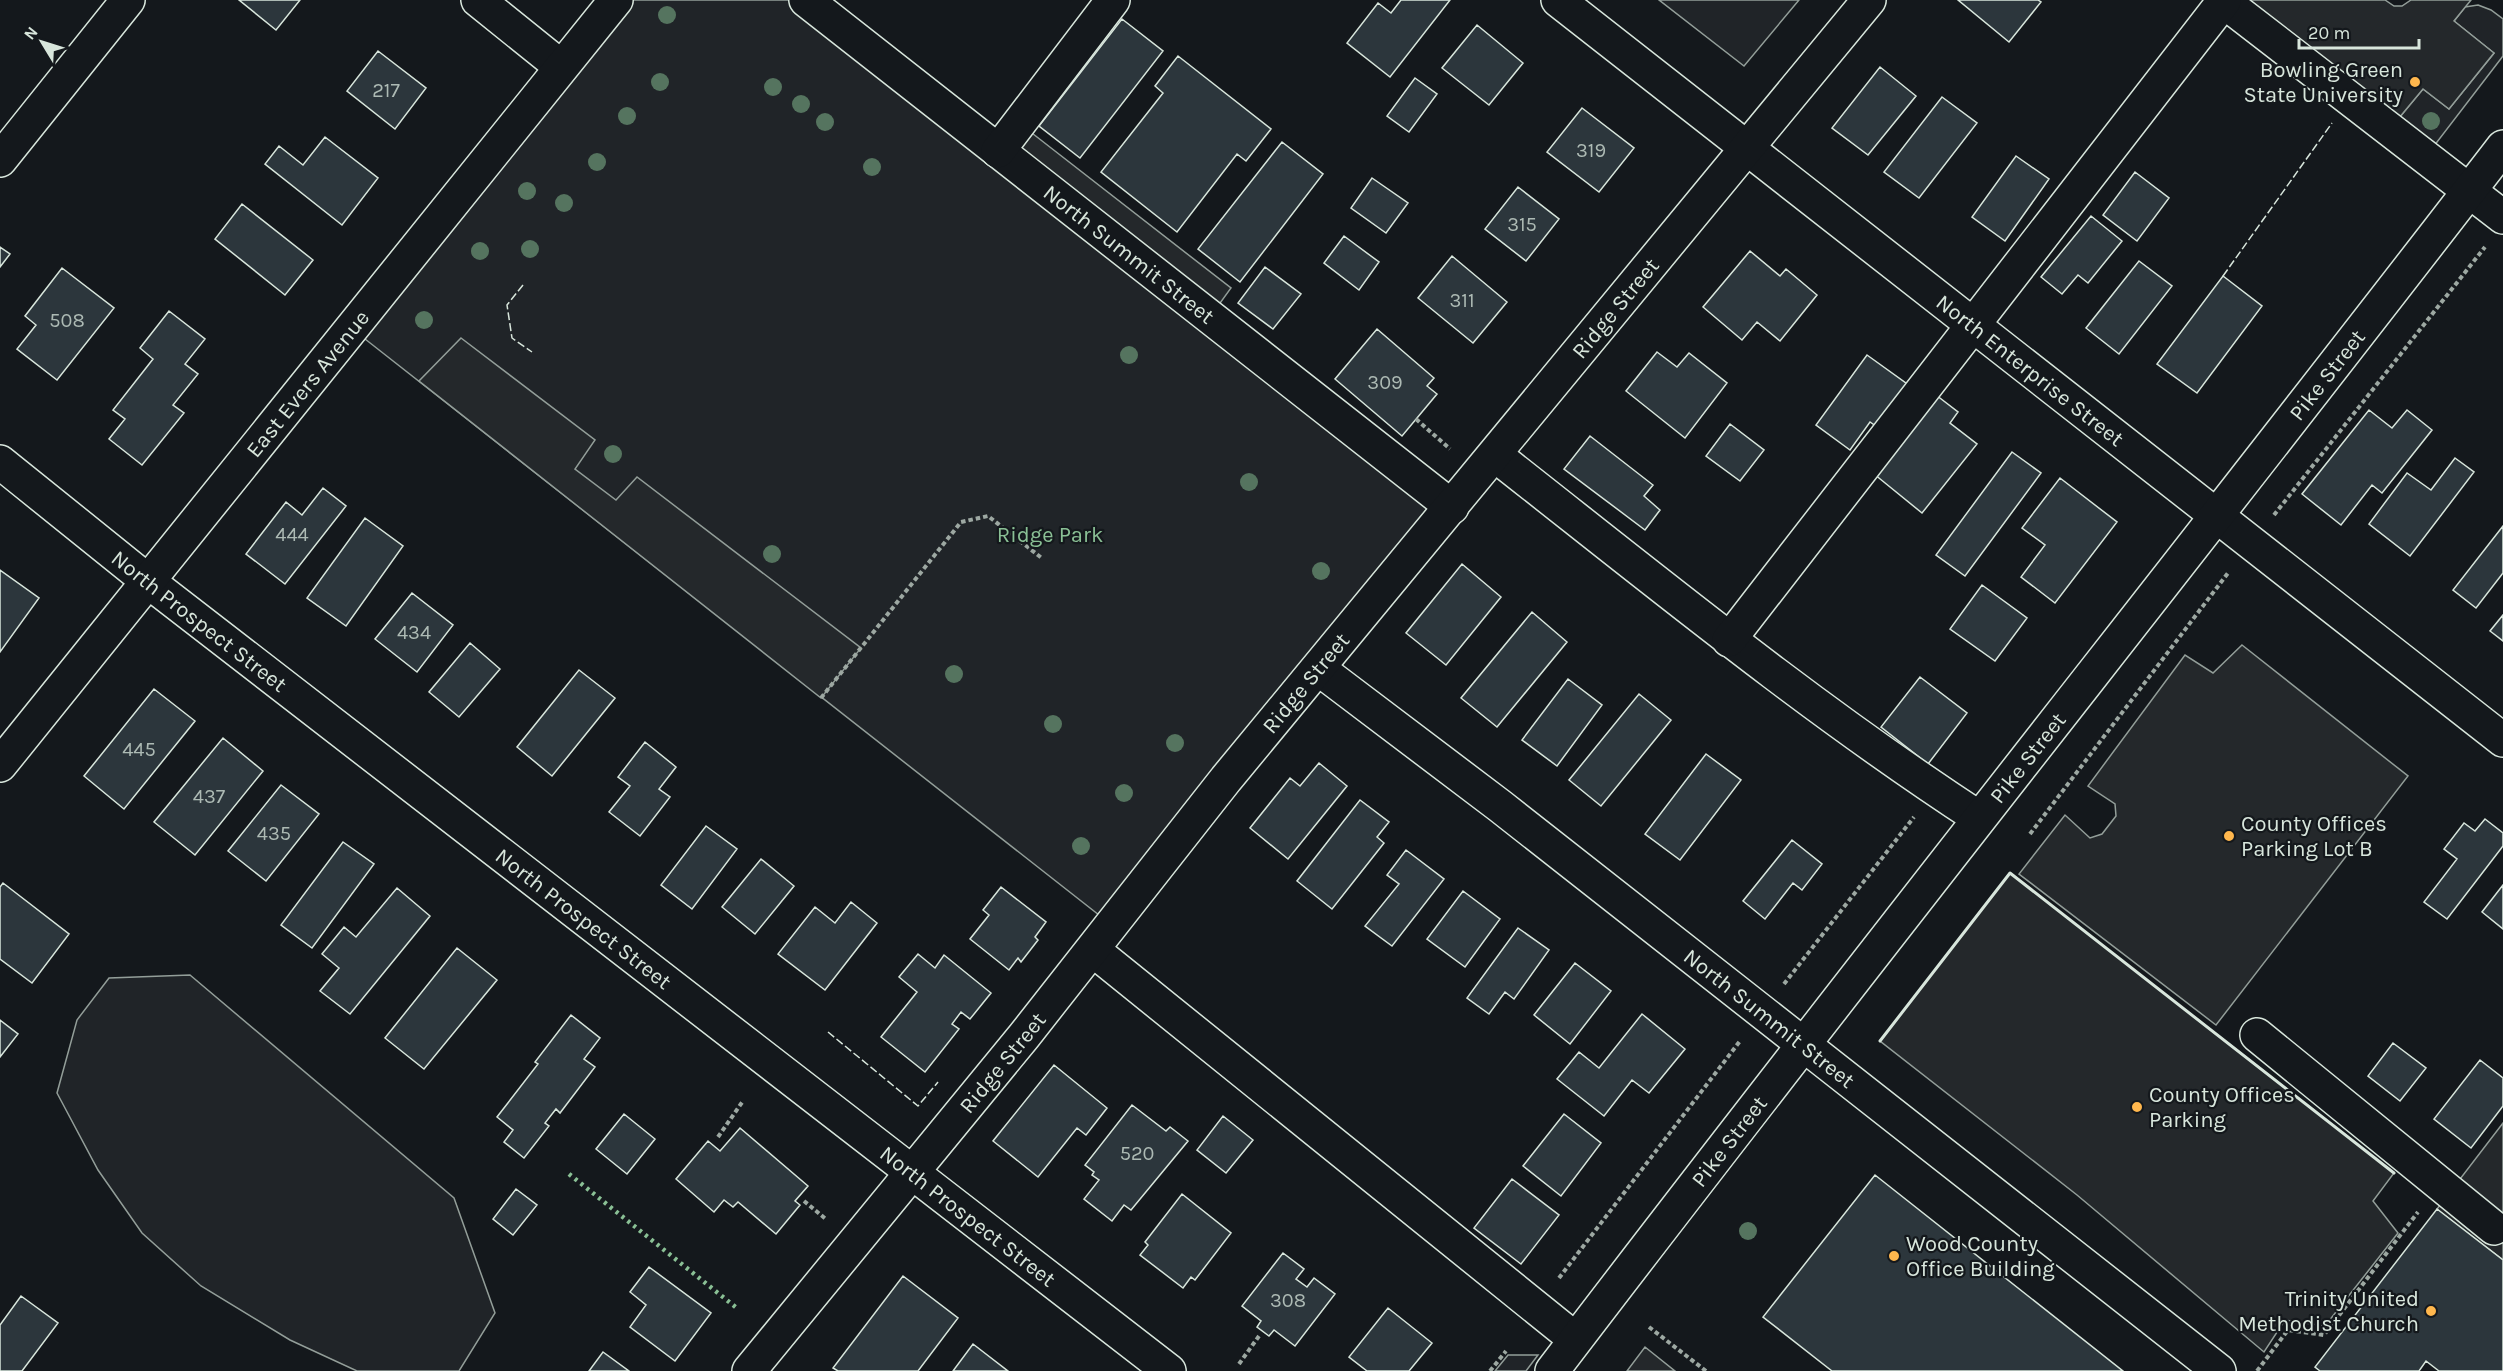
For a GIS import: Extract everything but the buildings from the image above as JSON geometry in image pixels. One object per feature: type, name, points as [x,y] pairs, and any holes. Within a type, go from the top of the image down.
[{"type":"street","points":[[0,160],[128,0]]},
{"type":"street","points":[[478,0],[560,66]]},
{"type":"street","name":"East Evers Avenue","points":[[0,765],[615,0]]},
{"type":"street","name":"North Summit Street","points":[[806,0],[1452,507]]},
{"type":"street","points":[[998,150],[1113,0]]},
{"type":"street","name":"North Enterprise Street","points":[[1558,0],[1749,147],[2503,740]]},
{"type":"street","name":"Ridge Street","points":[[749,1371],[914,1173],[1093,950],[1226,779],[1869,0]]},
{"type":"street","points":[[1729,640],[2223,1],[2430,163],[2470,190],[2496,229]]},
{"type":"street","name":"Pike Street","points":[[1552,1371],[1800,1045],[2218,517],[2503,147]]},
{"type":"street","points":[[1495,455],[1729,640],[1935,790],[1979,818]]},
{"type":"street","name":"North Prospect Street","points":[[0,462],[149,582],[1170,1371]]},
{"type":"street","name":"North Summit Street","points":[[1318,669],[1509,813],[1800,1045],[2219,1371]]},
{"type":"street","points":[[1093,950],[1575,1339]]},
{"type":"street","points":[[2257,1035],[2494,1228]]},
{"type":"path","points":[[2274,516],[2496,229]]},
{"type":"path","points":[[1416,419],[1455,454]]},
{"type":"path","points":[[821,698],[961,522],[988,516],[1043,559]]},
{"type":"path","points":[[2030,834],[2228,573]]},
{"type":"path","points":[[1783,985],[1919,811]]},
{"type":"path","points":[[1553,1286],[1743,1037]]},
{"type":"path","points":[[718,1137],[743,1101]]},
{"type":"path","points":[[2258,1371],[2288,1330],[2324,1335],[2440,1184]]},
{"type":"path","points":[[804,1201],[830,1223]]},
{"type":"path","points":[[1649,1327],[1706,1371]]},
{"type":"path","points":[[1239,1364],[1259,1336]]},
{"type":"path","points":[[1490,1371],[1506,1351]]},
{"type":"green space","name":"Ridge Park","points":[[616,0],[806,0],[1452,507],[1113,926],[351,328]]},
{"type":"green space","points":[[1659,0],[1799,0],[1744,66]]},
{"type":"green space","points":[[2478,5],[2491,10],[2503,19],[2503,56],[2434,146],[2399,118],[2423,89],[2449,109],[2494,53],[2454,21],[2465,7]]},
{"type":"green space","points":[[190,975],[454,1198],[495,1313],[459,1371],[357,1371],[290,1340],[201,1286],[142,1233],[98,1170],[57,1093],[77,1020],[109,978]]},
{"type":"green space","points":[[1508,1355],[1538,1355],[1526,1371],[1495,1371]]},
{"type":"shaded area","points":[[2249,0],[2385,0],[2394,6],[2402,6],[2411,0],[2471,0],[2454,21],[2494,53],[2449,109],[2423,89],[2399,118]]},
{"type":"shaded area","points":[[1019,123],[1231,288],[1210,317],[998,151]]},
{"type":"shaded area","points":[[461,338],[595,440],[575,469],[616,500],[637,477],[861,648],[821,698],[419,381]]},
{"type":"shaded area","name":"County Offices Parking Lot B","points":[[2242,645],[2408,776],[2216,1025],[2019,874],[2065,815],[2090,838],[2102,834],[2116,816],[2115,804],[2088,786],[2185,655],[2213,673]]},
{"type":"shaded area","name":"County Offices Parking","points":[[2010,873],[2394,1173],[2373,1201],[2398,1233],[2325,1326],[2285,1320],[2264,1352],[2077,1195],[1880,1041]]},
{"type":"shaded area","points":[[2503,1123],[2503,1260],[2437,1209]]},
{"type":"shaded area","points":[[1645,1347],[1675,1371],[1627,1371]]},
{"type":"hedge","points":[[569,1174],[738,1309]]},
{"type":"fence","points":[[2223,276],[2332,123]]},
{"type":"fence","points":[[523,285],[507,305],[512,338],[532,352]]},
{"type":"fence","points":[[828,1032],[918,1106],[938,1082]]},
{"type":"wall","points":[[1880,1041],[2010,873],[2394,1173]]},
{"type":"place","name":"Bowling Green State University","points":[[2415,82]]},
{"type":"place","name":"County Offices Parking Lot B","points":[[2229,836]]},
{"type":"place","name":"County Offices Parking","points":[[2137,1107]]},
{"type":"place","name":"Wood County Office Building","points":[[1894,1256]]},
{"type":"place","name":"Trinity United Methodist Church","points":[[2431,1311]]}]
